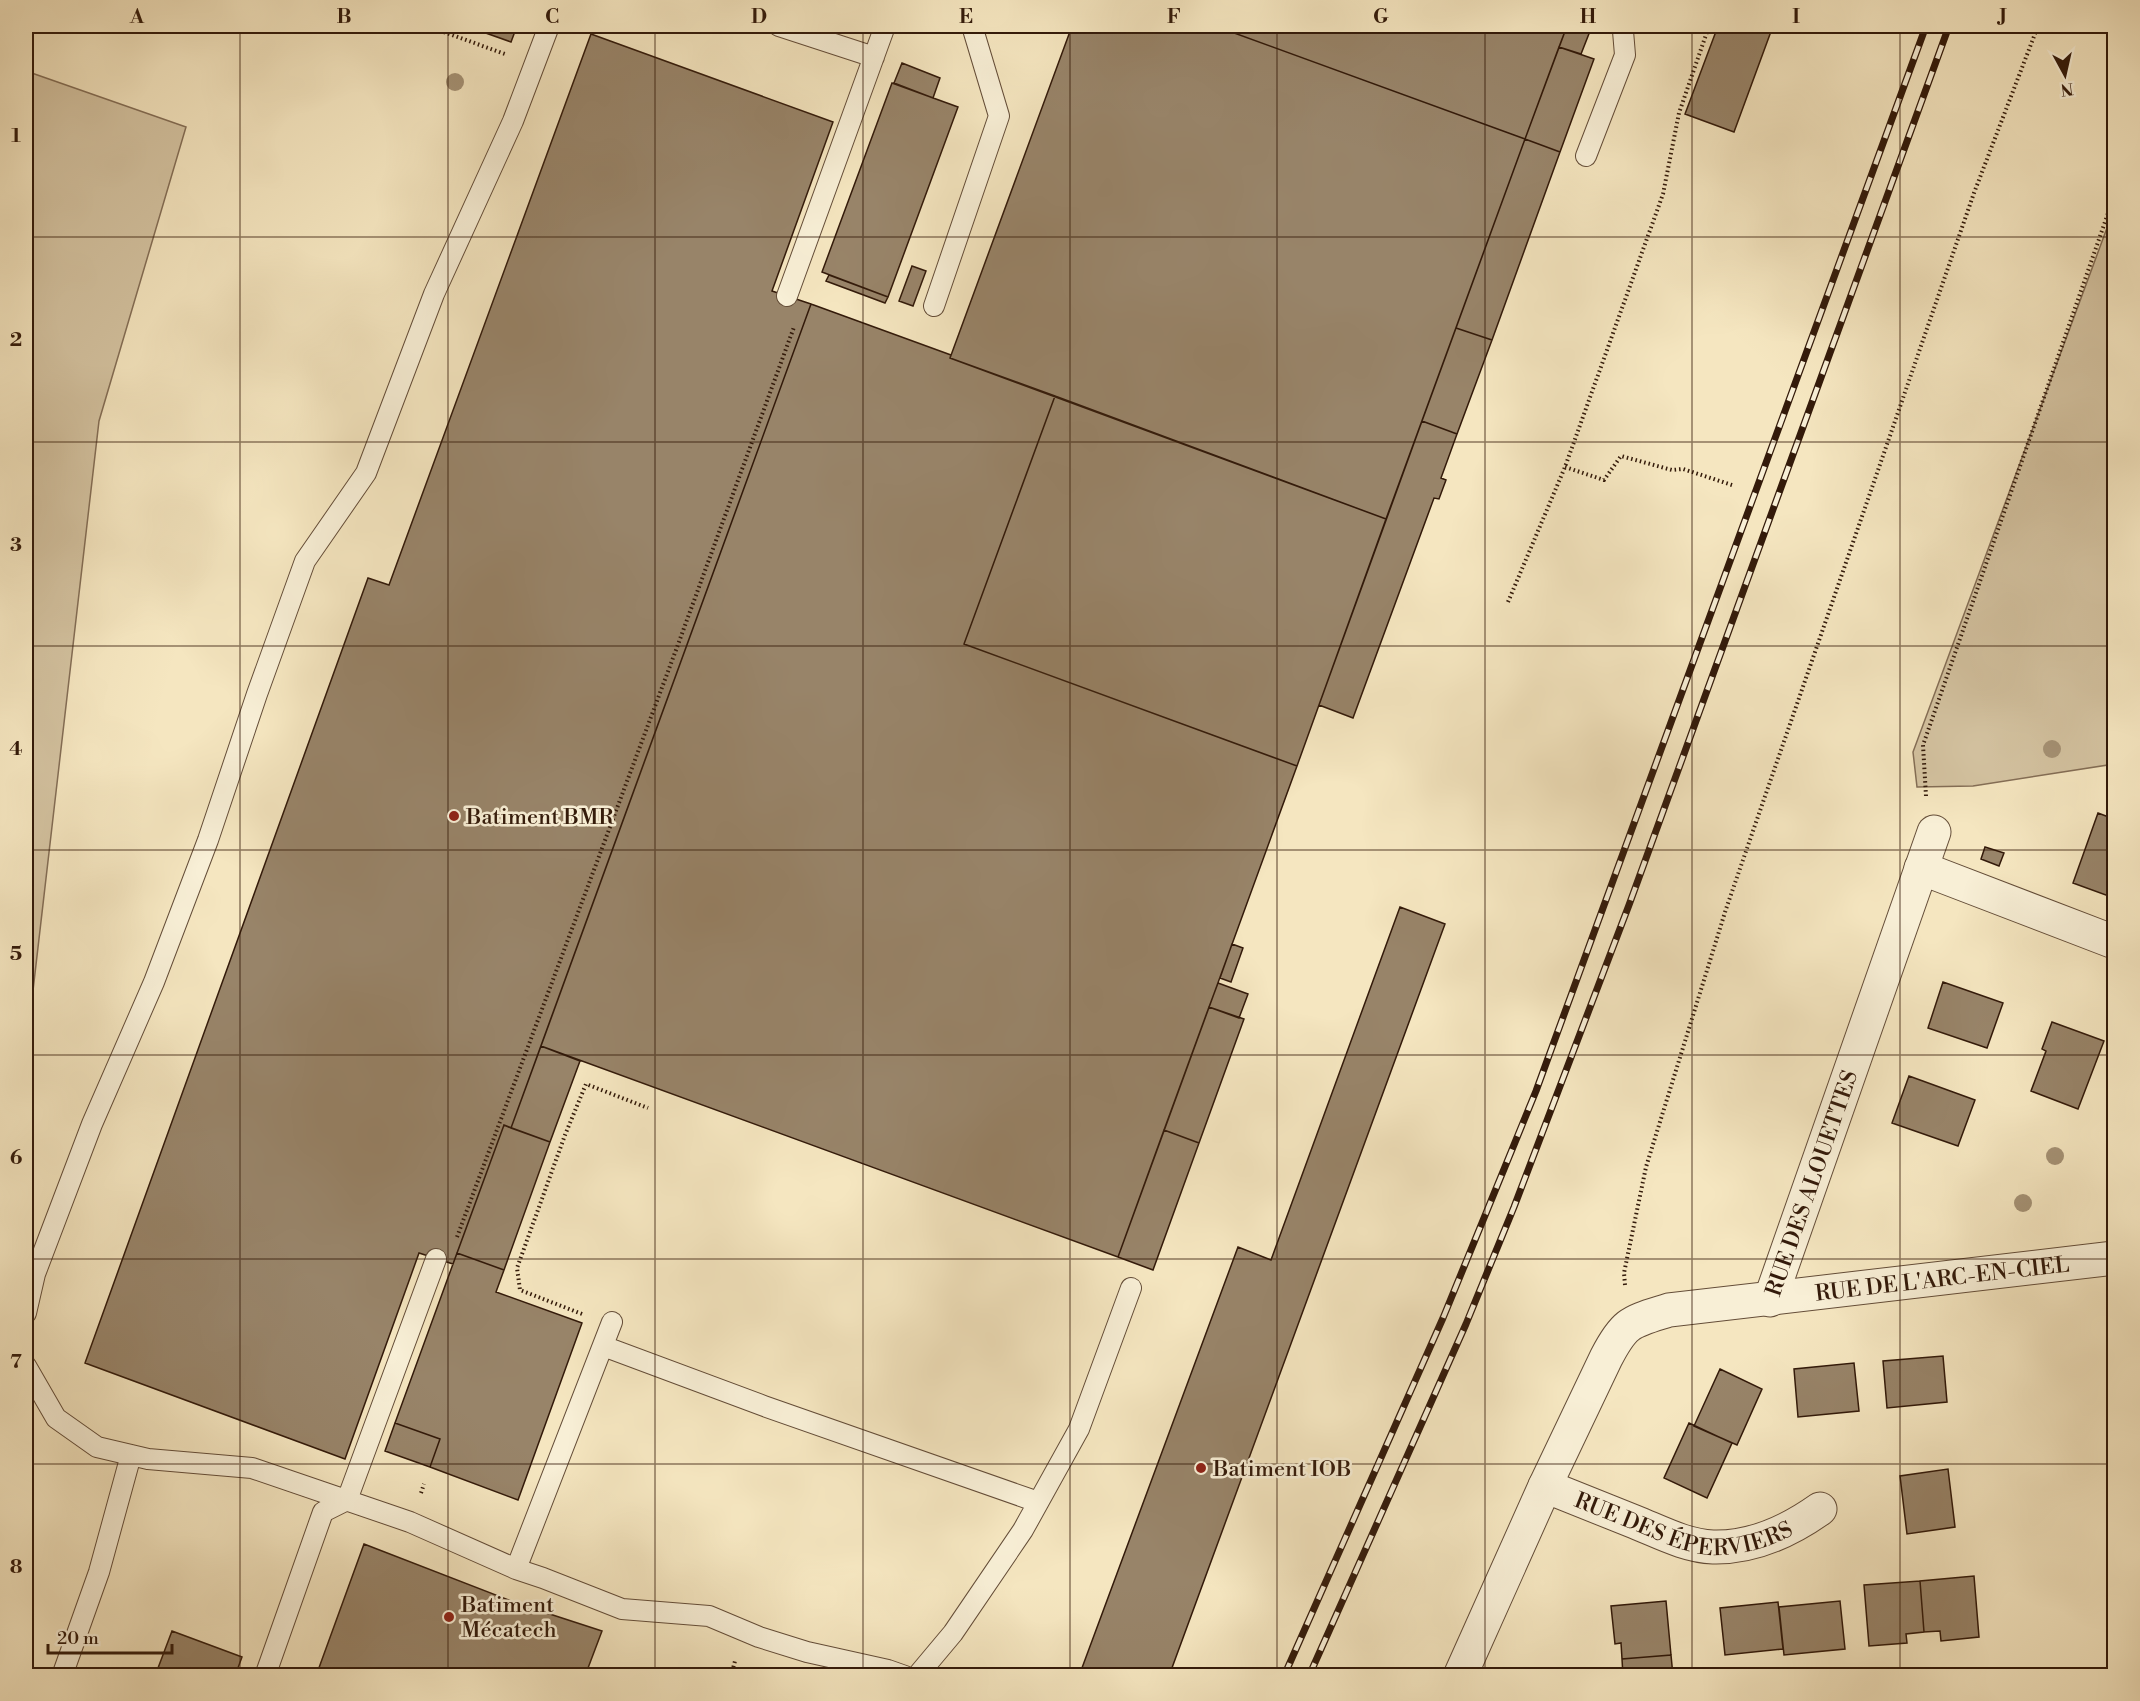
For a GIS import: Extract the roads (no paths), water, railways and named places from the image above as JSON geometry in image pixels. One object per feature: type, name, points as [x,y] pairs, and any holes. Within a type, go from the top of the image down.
[{"type":"street","name":"RUE DES ALOUETTES","points":[[1545,1486],[1616,1338],[1628,1324],[1669,1310],[1770,1300],[1934,832]]},
{"type":"street","points":[[1921,868],[2115,942]]},
{"type":"street","name":"RUE DE L'ARC-EN-CIEL","points":[[1770,1300],[2115,1258]]},
{"type":"street","points":[[1460,1676],[1545,1486]]},
{"type":"street","name":"RUE DES ÉPERVIERS","points":[[1545,1486],[1685,1542],[1714,1547],[1742,1544],[1773,1536],[1799,1524],[1820,1509]]},
{"type":"lane","points":[[26,1313],[34,1274],[88,1134],[154,982],[208,840],[256,694],[305,561],[366,473],[434,294],[513,121],[549,26]]},
{"type":"lane","points":[[779,26],[874,57]]},
{"type":"lane","points":[[787,296],[885,26]]},
{"type":"lane","points":[[934,306],[999,116],[972,26]]},
{"type":"lane","points":[[1586,156],[1625,55],[1623,31],[1625,26]]},
{"type":"lane","points":[[265,1676],[324,1512],[347,1500],[436,1259]]},
{"type":"lane","points":[[917,1676],[953,1632],[1023,1530],[1079,1429],[1131,1288]]},
{"type":"lane","points":[[516,1569],[608,1334],[764,1406],[1038,1502]]},
{"type":"lane","points":[[26,1366],[56,1418],[97,1447],[148,1459],[252,1468],[410,1522],[516,1569],[622,1609],[709,1616],[759,1637],[807,1652],[905,1676]]},
{"type":"lane","points":[[62,1676],[99,1572],[131,1455]]},
{"type":"railway","points":[[1284,1676],[1443,1318],[1536,1091],[1926,26]]},
{"type":"railway","points":[[1309,1676],[1466,1324],[1514,1207],[1629,905],[1949,26]]},
{"type":"place","name":"Batiment BMR","points":[[454,816]]},
{"type":"place","name":"Batiment IOB","points":[[1201,1468]]},
{"type":"place","name":"Batiment Mécatech","points":[[449,1617]]}]
